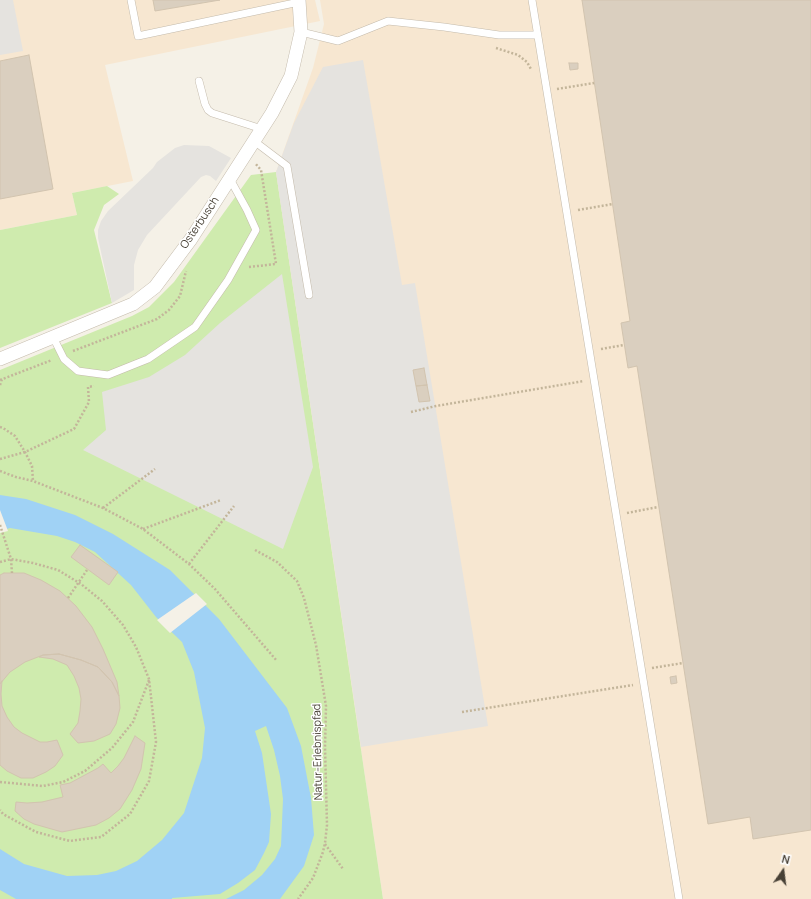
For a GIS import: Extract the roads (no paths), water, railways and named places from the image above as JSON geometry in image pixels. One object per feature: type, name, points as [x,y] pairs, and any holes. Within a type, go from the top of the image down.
[{"type":"street","name":"Osterbusch","points":[[0,359],[133,304],[155,287],[191,239],[230,179],[272,113],[291,76],[301,32],[299,1]]},
{"type":"lane","points":[[130,0],[138,36],[299,1]]},
{"type":"lane","points":[[532,0],[679,899]]},
{"type":"lane","points":[[301,32],[338,41],[388,21],[499,35],[537,35]]},
{"type":"lane","points":[[199,81],[204,104],[212,114],[262,129]]},
{"type":"lane","points":[[254,141],[288,166],[309,295]]},
{"type":"lane","points":[[53,337],[64,359],[78,371],[108,374],[148,359],[194,327],[228,280],[256,230],[230,179]]},
{"type":"water","points":[[0,495],[26,499],[75,515],[113,534],[170,570],[219,619],[287,708],[301,746],[311,798],[314,835],[304,866],[280,899],[226,899],[244,890],[262,875],[275,859],[281,846],[283,799],[280,776],[274,750],[266,726],[255,731],[262,753],[271,814],[269,842],[255,870],[238,883],[220,894],[172,899],[16,899],[0,890],[0,849],[24,864],[67,876],[97,875],[116,871],[137,861],[162,840],[184,813],[202,758],[205,728],[194,672],[182,642],[156,617],[131,585],[95,552],[75,542],[57,536],[10,528],[0,531]]}]
